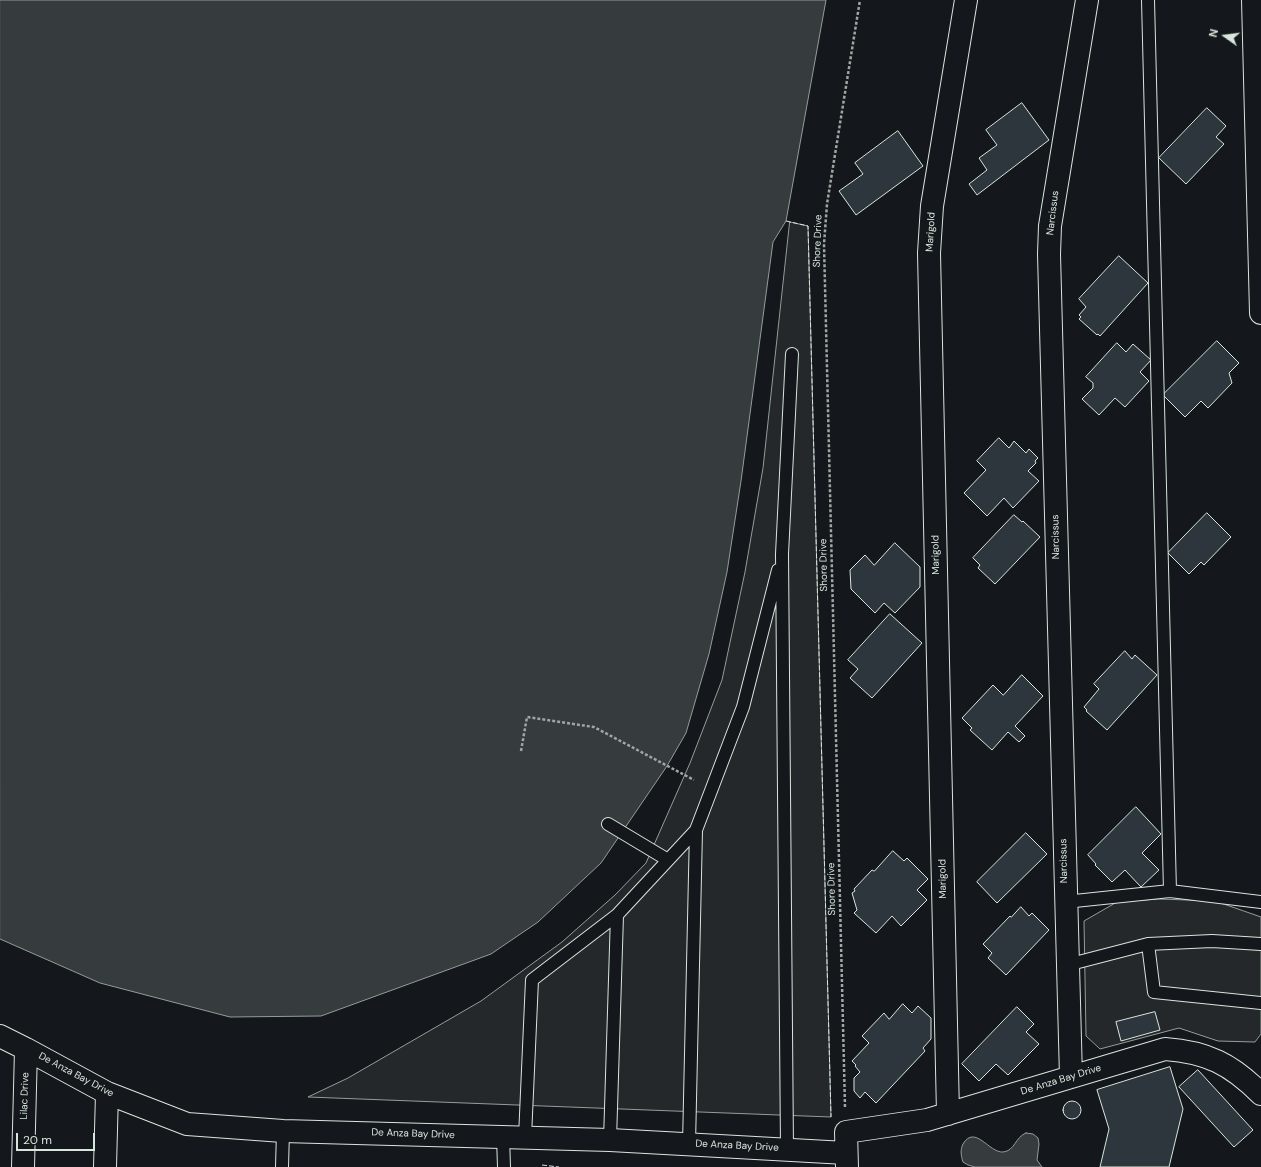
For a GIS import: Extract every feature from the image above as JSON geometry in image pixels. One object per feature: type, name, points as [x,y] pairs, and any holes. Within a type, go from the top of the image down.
[{"type":"street","name":"Marigold","points":[[948,1114],[930,253],[932,206],[966,0]]},
{"type":"street","name":"Narcissus","points":[[1070,1077],[1049,254],[1050,226],[1087,0]]},
{"type":"street","points":[[1254,0],[1261,313]]},
{"type":"street","name":"De Anza Bay Drive","points":[[0,1036],[107,1093],[187,1124],[283,1131],[525,1137],[787,1149],[846,1150],[927,1120],[1165,1049],[1184,1050],[1203,1055],[1225,1065],[1245,1079],[1261,1094]]},
{"type":"street","name":"Lilac Drive","points":[[23,1167],[26,1049]]},
{"type":"street","points":[[105,1167],[107,1093]]},
{"type":"lane","points":[[1148,0],[1170,891]]},
{"type":"lane","points":[[787,1149],[782,554],[792,354]]},
{"type":"lane","points":[[689,1144],[696,830],[742,707],[782,554]]},
{"type":"lane","points":[[608,824],[668,860]]},
{"type":"lane","points":[[525,1137],[532,980],[617,915],[696,830]]},
{"type":"lane","points":[[1065,902],[1170,891],[1261,902]]},
{"type":"lane","points":[[610,1140],[617,915]]},
{"type":"lane","points":[[1067,966],[1148,944],[1212,941],[1261,944]]},
{"type":"lane","points":[[1148,944],[1154,992],[1261,1003]]},
{"type":"lane","points":[[282,1167],[283,1131]]},
{"type":"lane","points":[[503,1137],[504,1167]]},
{"type":"path","name":"Shore Drive","points":[[846,1150],[824,244],[827,204],[860,0]]},
{"type":"path","points":[[521,751],[527,717],[594,727],[711,789]]},
{"type":"shaded area","points":[[0,0],[826,0],[786,221],[773,242],[741,481],[727,572],[709,654],[686,733],[667,766],[601,863],[538,922],[491,954],[321,1016],[230,1017],[100,983],[0,939]]},
{"type":"shaded area","points":[[790,222],[808,226],[831,1117],[308,1097],[348,1078],[481,1001],[562,942],[615,895],[646,863],[690,763],[722,680],[745,572],[763,468]]},
{"type":"shaded area","points":[[1159,899],[1215,901],[1261,917],[1261,1034],[1255,1042],[1218,1041],[1179,1028],[1100,1049],[1086,1036],[1084,921],[1117,902]]},
{"type":"shaded area","points":[[1026,1133],[1033,1134],[1038,1138],[1039,1144],[1037,1160],[1042,1167],[975,1167],[963,1162],[961,1148],[968,1139],[972,1137],[977,1138],[998,1151],[1003,1152],[1013,1147],[1019,1138]]},
{"type":"building","points":[[1022,103],[1049,140],[977,195],[969,184],[987,170],[979,158],[997,145],[986,130]]},
{"type":"building","points":[[1207,108],[1226,126],[1216,137],[1224,144],[1186,184],[1159,158]]},
{"type":"building","points":[[898,131],[923,166],[856,215],[839,191],[863,174],[855,163]]},
{"type":"building","points":[[1119,256],[1148,283],[1100,336],[1079,319],[1081,317],[1079,315],[1086,307],[1079,299]]},
{"type":"building","points":[[1217,341],[1239,363],[1229,373],[1232,383],[1208,408],[1201,401],[1185,417],[1163,395]]},
{"type":"building","points":[[1117,343],[1126,352],[1133,344],[1151,360],[1140,372],[1149,381],[1125,407],[1115,398],[1099,415],[1082,399],[1093,388],[1093,383],[1086,377]]},
{"type":"building","points":[[999,438],[1009,448],[1014,441],[1026,453],[1029,449],[1038,458],[1035,461],[1036,463],[1028,471],[1039,481],[1013,508],[1004,498],[987,516],[964,493],[986,470],[977,461]]},
{"type":"building","points":[[1207,513],[1231,537],[1204,565],[1201,562],[1189,574],[1168,553]]},
{"type":"building","points":[[1014,515],[1022,522],[1023,521],[1040,537],[995,584],[978,568],[980,565],[973,558]]},
{"type":"building","points":[[895,543],[920,567],[920,587],[895,613],[884,603],[875,613],[851,589],[850,570],[865,555],[874,565]]},
{"type":"building","points":[[890,614],[922,643],[872,698],[850,678],[858,669],[848,660]]},
{"type":"building","points":[[1125,651],[1132,659],[1135,655],[1157,675],[1107,730],[1086,711],[1087,710],[1084,707],[1099,689],[1094,684]]},
{"type":"building","points":[[1022,675],[1043,696],[1015,726],[1025,736],[1019,742],[1008,732],[992,750],[970,730],[972,728],[962,718],[993,685],[1003,695]]},
{"type":"building","points":[[1136,807],[1161,834],[1142,853],[1159,870],[1141,887],[1125,870],[1112,882],[1095,865],[1096,864],[1088,855]]},
{"type":"building","points":[[1026,833],[1047,854],[997,903],[977,882]]},
{"type":"building","points":[[893,851],[904,861],[907,858],[928,879],[917,890],[927,900],[901,926],[892,916],[876,933],[854,913],[857,910],[852,893],[872,870],[874,871]]},
{"type":"building","points":[[1021,907],[1029,916],[1032,913],[1049,930],[1006,975],[988,958],[992,953],[983,944],[1010,916],[1011,917]]},
{"type":"building","points":[[903,1004],[912,1013],[918,1006],[931,1018],[931,1039],[923,1048],[925,1051],[876,1103],[865,1092],[860,1098],[854,1091],[854,1078],[860,1072],[852,1061],[869,1043],[862,1036],[884,1013],[889,1019]]},
{"type":"building","points":[[1017,1007],[1034,1024],[1026,1032],[1039,1044],[1008,1075],[996,1064],[979,1081],[962,1064]]},
{"type":"building","points":[[1155,1012],[1160,1030],[1121,1041],[1116,1022]]},
{"type":"building","points":[[1170,1067],[1183,1109],[1169,1167],[1100,1167],[1109,1129],[1097,1090]]},
{"type":"building","points":[[1198,1070],[1253,1130],[1234,1147],[1179,1087]]},
{"type":"building","points":[[1068,1101],[1076,1101],[1081,1106],[1079,1117],[1076,1119],[1068,1119],[1063,1114],[1063,1106]]},
{"type":"fence","points":[[786,221],[808,226],[831,1117]]},
{"type":"fence","points":[[542,1165],[559,1167]]}]
